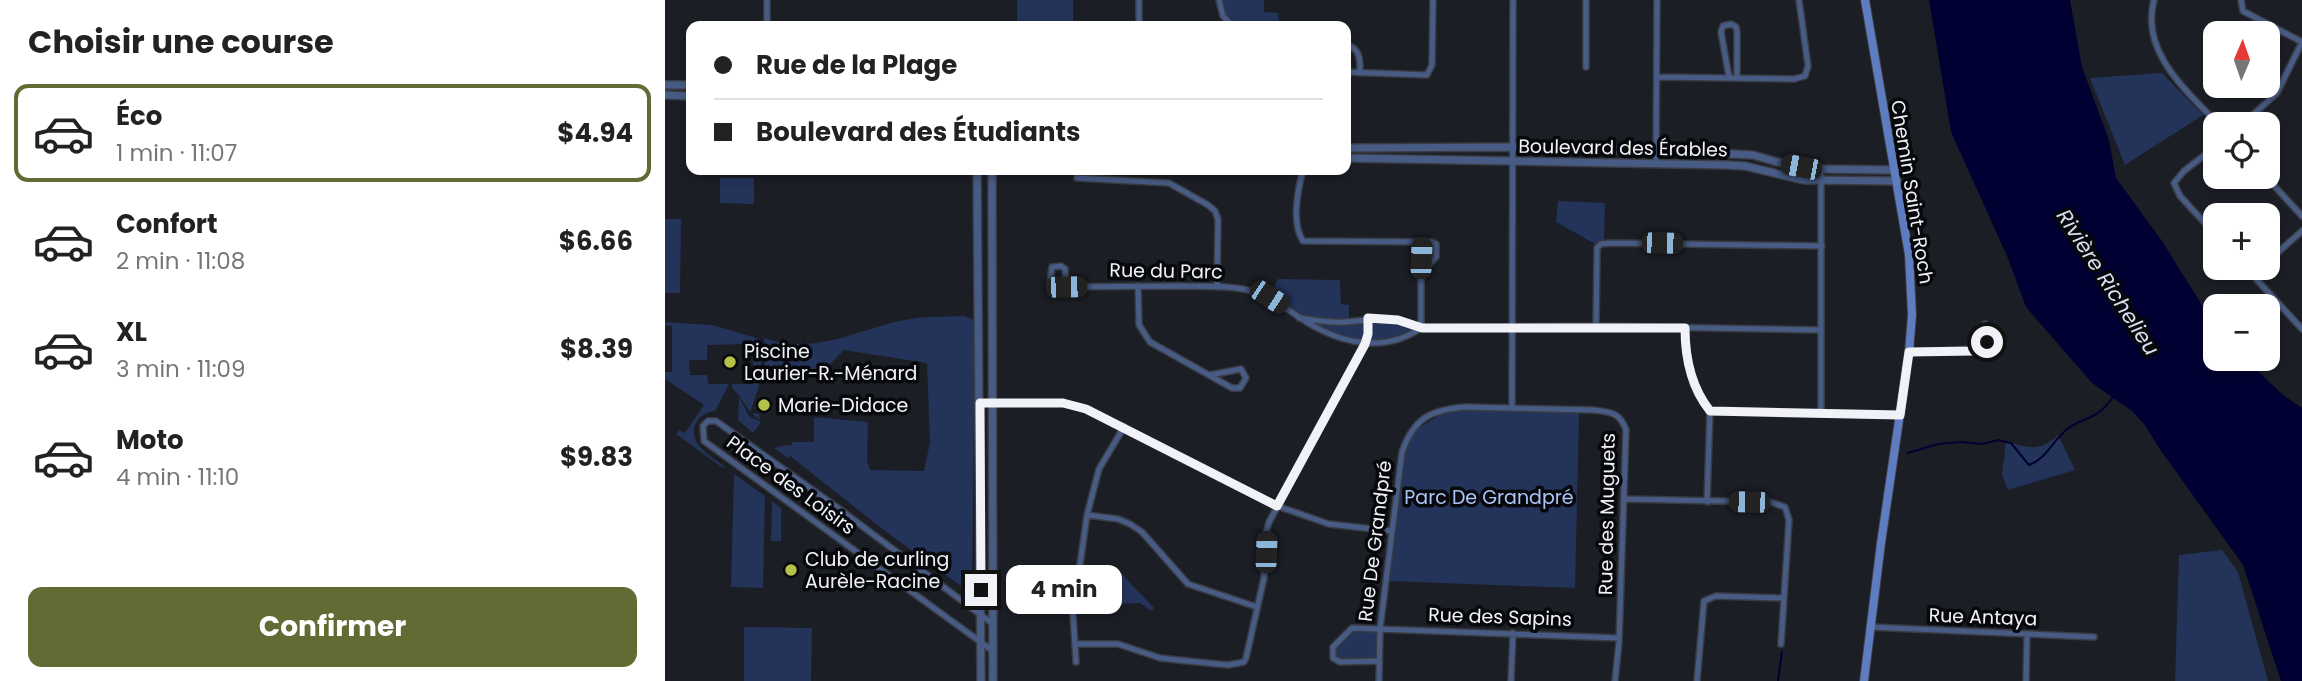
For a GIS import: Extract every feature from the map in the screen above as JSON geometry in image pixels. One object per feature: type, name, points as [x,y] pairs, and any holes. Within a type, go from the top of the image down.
[{"type":"main road","name":"Chemin Saint-Roch","points":[[1864,681],[1912,315],[1911,276],[1897,181],[1865,0]]},
{"type":"street","points":[[767,0],[767,21]]},
{"type":"street","points":[[1139,0],[1139,21]]},
{"type":"street","points":[[1219,0],[1223,16],[1228,21]]},
{"type":"street","points":[[1351,73],[1423,76],[1430,72],[1433,0]]},
{"type":"street","points":[[1512,407],[1513,0]]},
{"type":"street","points":[[1585,0],[1586,67]]},
{"type":"street","points":[[1656,163],[1657,0]]},
{"type":"street","points":[[1658,77],[1794,79],[1805,76],[1808,65],[1798,0]]},
{"type":"street","points":[[2154,0],[2151,25],[2162,60],[2173,77],[2207,112]]},
{"type":"street","points":[[2241,0],[2243,11],[2302,42],[2277,93],[2256,112]]},
{"type":"street","points":[[1729,78],[1721,32],[1723,26],[1731,24],[1737,31],[1737,78]]},
{"type":"street","points":[[1351,46],[1360,55],[1360,74]]},
{"type":"street","points":[[665,85],[686,85]]},
{"type":"street","points":[[665,95],[686,96]]},
{"type":"street","name":"Boulevard des Érables","points":[[1351,148],[1514,147],[1656,151],[1753,155],[1821,169],[1895,170]]},
{"type":"street","points":[[2203,156],[2174,183],[2180,196],[2203,221]]},
{"type":"street","name":"Boulevard des Érables","points":[[1351,158],[1745,166],[1781,176],[1821,181],[1897,181]]},
{"type":"street","points":[[1821,169],[1821,414]]},
{"type":"street","points":[[977,175],[981,681]]},
{"type":"street","points":[[992,175],[993,681]]},
{"type":"street","points":[[1302,175],[1298,225],[1303,240],[1421,241],[1436,244],[1434,260],[1420,274]]},
{"type":"street","points":[[1077,178],[1169,183],[1208,205],[1215,211],[1217,219],[1217,287]]},
{"type":"street","points":[[2277,189],[2302,216]]},
{"type":"street","points":[[2280,250],[2302,231]]},
{"type":"street","points":[[1421,241],[1422,328]]},
{"type":"street","points":[[1596,326],[1597,248],[1601,244],[1822,246]]},
{"type":"street","points":[[1061,266],[1065,269],[1066,287],[1051,285],[1052,267],[1061,266]]},
{"type":"street","points":[[2257,280],[2302,329]]},
{"type":"street","points":[[1137,286],[1138,319],[1144,334],[1157,347],[1210,375],[1237,389],[1246,377],[1241,369],[1210,375]]},
{"type":"street","name":"Rue du Parc","points":[[1066,287],[1242,289],[1261,294],[1299,318],[1341,339],[1365,344],[1386,343],[1411,335],[1422,328]]},
{"type":"street","name":"Rue du Parc","points":[[1299,318],[1334,322],[1368,318],[1398,320],[1422,328],[1596,326],[1820,330]]},
{"type":"street","points":[[1076,644],[1118,644],[1160,658],[1238,664],[1247,658],[1265,572],[1267,528],[1365,344],[1368,318]]},
{"type":"street","points":[[1909,352],[1982,349],[1989,338],[1985,324]]},
{"type":"street","points":[[1685,328],[1693,383],[1710,411],[1707,502]]},
{"type":"street","points":[[980,403],[1063,403],[1086,409],[1277,506],[1329,524],[1391,530]]},
{"type":"street","name":"Rue des Muguets","points":[[1512,407],[1612,412],[1619,416],[1626,430],[1619,638],[1615,681]]},
{"type":"street","name":"Rue De Grandpré","points":[[1379,681],[1380,629],[1391,530],[1400,460],[1406,440],[1413,428],[1424,418],[1444,409],[1512,407]]},
{"type":"street","points":[[1710,411],[1900,415]]},
{"type":"street","name":"Place des Loisirs","points":[[993,625],[838,508],[716,421],[708,421],[702,426],[704,440],[993,651]]},
{"type":"street","points":[[1076,662],[1073,614],[1087,515],[1099,469],[1124,427]]},
{"type":"street","points":[[1624,499],[1770,502],[1785,507],[1789,520],[1781,644]]},
{"type":"street","points":[[1087,515],[1118,519],[1130,524],[1142,533],[1188,584],[1257,607]]},
{"type":"street","points":[[1697,681],[1704,601],[1716,596],[1784,598]]},
{"type":"street","name":"Rue des Sapins","points":[[1379,661],[1340,662],[1333,658],[1333,648],[1352,628],[1619,638]]},
{"type":"street","name":"Rue Antaya","points":[[1870,628],[2094,637]]},
{"type":"street","points":[[1511,681],[1513,633]]},
{"type":"street","points":[[2026,681],[2027,634]]},
{"type":"green space","points":[[1017,0],[1073,0],[1073,21],[1017,21]]},
{"type":"green space","points":[[1221,0],[1264,0],[1264,12],[1278,13],[1279,21],[1229,21],[1224,16]]},
{"type":"green space","points":[[2162,73],[2203,115],[2125,165],[2090,78]]},
{"type":"green space","points":[[720,178],[754,178],[754,204],[720,203]]},
{"type":"green space","points":[[1558,201],[1605,203],[1604,241],[1597,245],[1556,222]]},
{"type":"green space","points":[[665,219],[681,219],[680,293],[665,293]]},
{"type":"green space","points":[[1278,279],[1340,280],[1341,304],[1349,305],[1349,320],[1345,322],[1300,317],[1270,296]]},
{"type":"green space","points":[[965,316],[975,321],[972,594],[885,531],[790,456],[788,458],[774,448],[791,446],[792,442],[814,442],[814,417],[868,422],[867,461],[870,470],[924,471],[930,442],[927,363],[844,350],[821,373],[772,373],[765,371],[764,338],[800,344],[817,343],[907,319]]},
{"type":"green space","points":[[1372,320],[1412,327],[1410,333],[1368,341],[1346,337],[1307,321]]},
{"type":"green space","points":[[665,322],[712,325],[760,339],[761,365],[753,365],[752,344],[707,345],[707,360],[689,360],[690,375],[707,375],[708,384],[729,384],[715,411],[700,418],[694,430],[697,443],[724,466],[723,468],[676,434],[679,430],[685,433],[704,405],[665,379],[665,372],[672,372],[672,326],[665,325]]},
{"type":"green space","points":[[753,370],[761,370],[760,383],[750,412],[732,388],[732,384],[754,384]]},
{"type":"green space","points":[[739,397],[749,416],[761,422],[753,433],[738,420]]},
{"type":"green space","name":"Parc De Grandpré","points":[[1514,409],[1579,412],[1575,588],[1389,581],[1406,444],[1414,431],[1446,411]]},
{"type":"green space","points":[[2058,435],[2075,470],[2008,490],[2002,475],[2006,442],[2033,447],[2045,444]]},
{"type":"green space","points":[[734,474],[765,496],[763,588],[731,587]]},
{"type":"green space","points":[[772,501],[781,508],[781,541],[771,541]]},
{"type":"green space","points":[[2222,550],[2238,572],[2268,681],[2175,681],[2179,555]]},
{"type":"green space","points":[[1118,570],[1154,608],[1151,611],[1140,603],[1115,604]]},
{"type":"green space","points":[[744,627],[812,628],[811,681],[744,681]]},
{"type":"green space","points":[[1380,629],[1377,660],[1340,660],[1335,656],[1335,648],[1351,631]]},
{"type":"water","name":"Rivière Richelieu","points":[[1929,0],[2070,0],[2082,67],[2109,140],[2116,178],[2162,241],[2203,307],[2203,371],[2258,371],[2283,395],[2302,408],[2302,681],[2281,681],[2243,565],[2145,425],[2132,411],[2092,383],[2026,307],[2007,256],[1951,132]]},
{"type":"waterway","points":[[1908,453],[1938,444],[1982,444],[1998,440],[2011,443],[2029,465],[2045,454],[2071,426],[2095,415],[2113,397]]},
{"type":"waterway","points":[[1778,681],[1782,652]]},
{"type":"place","name":"Piscine Laurier-R.-Ménard","points":[[730,362]]},
{"type":"place","name":"Marie-Didace","points":[[764,405]]},
{"type":"place","name":"Club de curling Aurèle-Racine","points":[[791,570]]},
{"type":"route","points":[[981,590],[980,403],[1063,403],[1086,409],[1277,506],[1365,344],[1368,318],[1398,320],[1422,328],[1685,328],[1693,383],[1710,411],[1900,415],[1909,352],[1975,351],[1982,349],[1987,342]]}]
